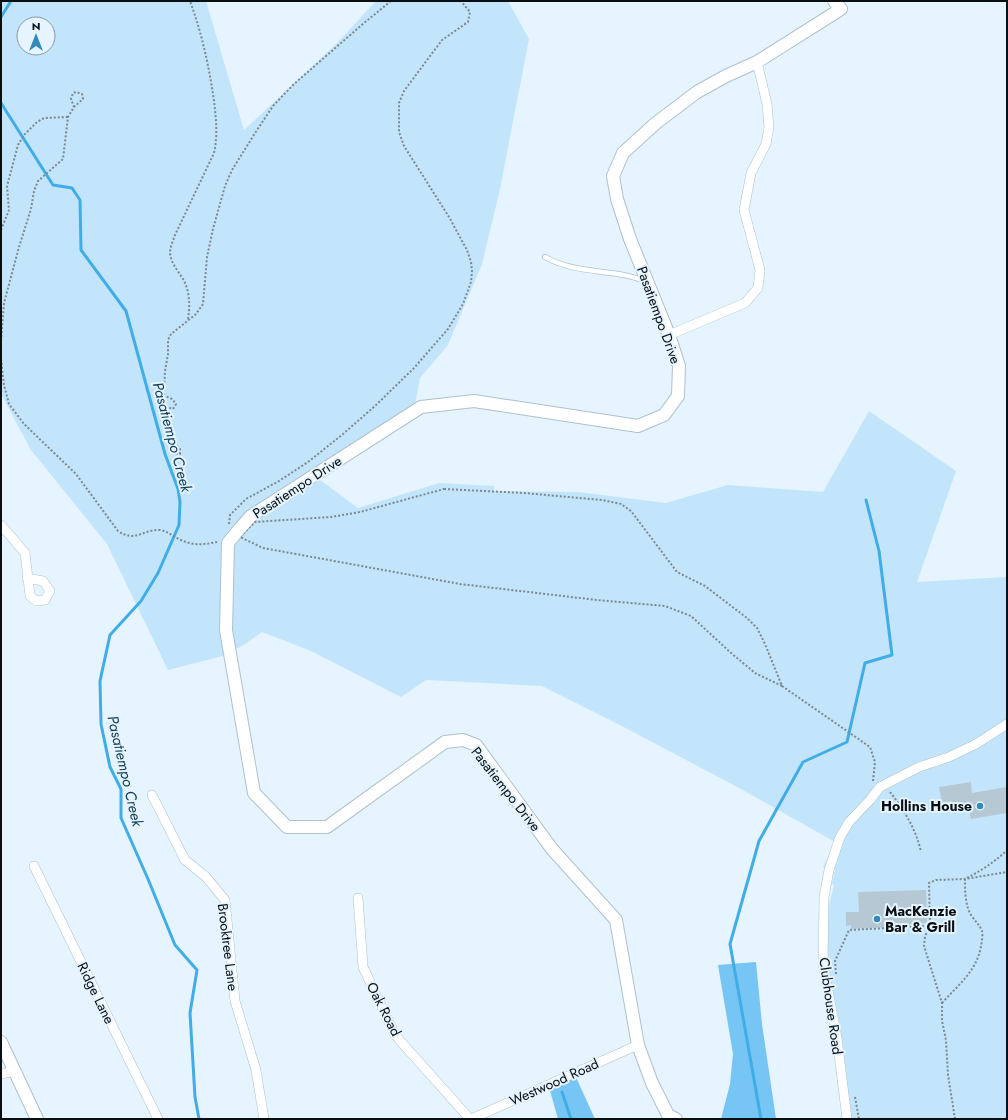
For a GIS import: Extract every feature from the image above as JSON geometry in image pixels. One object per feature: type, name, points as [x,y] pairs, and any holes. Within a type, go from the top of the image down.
[{"type":"street","name":"Pasatiempo Drive","points":[[676,1119],[668,1115],[652,1083],[638,1045],[616,920],[552,848],[476,745],[463,740],[445,742],[327,827],[287,827],[254,793],[226,630],[228,543],[238,535],[251,516],[421,407],[474,401],[638,426],[664,415],[678,396],[679,366],[669,335],[630,239],[616,199],[613,176],[623,153],[656,123],[697,92],[726,76],[758,62],[840,4]]},
{"type":"street","points":[[669,335],[745,303],[758,288],[760,270],[744,210],[751,173],[766,144],[769,127],[767,104],[758,62]]},
{"type":"street","points":[[1,525],[25,554],[27,578]]},
{"type":"street","name":"Clubhouse Road","points":[[846,1119],[837,1038],[823,964],[824,897],[829,870],[840,837],[849,822],[880,787],[919,767],[950,757],[976,744],[1007,724]]},
{"type":"street","name":"Brooktree Lane","points":[[152,795],[185,860],[206,877],[225,900],[235,1001],[256,1070],[264,1119]]},
{"type":"street","name":"Ridge Lane","points":[[34,866],[158,1119]]},
{"type":"street","name":"Oak Road","points":[[358,898],[363,967],[395,1035],[471,1119]]},
{"type":"street","points":[[1,1042],[37,1119]]},
{"type":"street","name":"Westwood Road","points":[[471,1119],[638,1045]]},
{"type":"street","points":[[1,1074],[15,1071]]},
{"type":"lane","points":[[545,257],[556,263],[588,270],[619,274],[647,281]]},
{"type":"path","points":[[188,320],[189,306],[186,286],[170,254],[175,235],[214,153],[217,142],[211,81],[205,48],[190,1]]},
{"type":"path","points":[[172,440],[174,453],[180,454],[180,449],[172,440],[164,426],[163,395],[168,340],[171,334],[196,314],[203,304],[208,257],[213,229],[225,186],[232,170],[273,106],[294,84],[391,1]]},
{"type":"path","points":[[461,1],[470,12],[468,22],[442,40],[404,91],[399,103],[398,116],[399,132],[404,146],[449,217],[467,250],[472,271],[463,304],[443,335],[414,368],[370,411],[308,462],[279,481],[246,499],[230,515],[229,523],[231,528],[238,535],[263,548],[312,558],[392,570],[460,584],[596,600],[665,606],[691,616],[755,673],[782,686],[870,747],[875,762],[873,784],[889,790],[903,809],[913,827],[921,852]]},
{"type":"path","points":[[1,342],[3,306],[19,247],[32,209],[34,191],[38,181],[63,159],[68,117],[74,107],[83,99],[83,96],[79,92],[73,93],[71,99],[74,107]]},
{"type":"path","points":[[1,230],[9,210],[7,186],[18,145],[31,128],[44,118],[68,117]]},
{"type":"path","points":[[1,359],[4,385],[9,404],[24,424],[76,474],[118,531],[131,537],[159,530],[168,532],[187,543],[196,545],[220,541]]},
{"type":"path","points":[[163,395],[172,399],[176,404],[173,409],[166,406],[163,402]]},
{"type":"path","points":[[238,535],[255,522],[331,517],[360,512],[444,489],[576,497],[621,504],[631,511],[677,572],[705,586],[747,618],[757,628],[782,686]]},
{"type":"path","points":[[965,879],[981,871],[998,859],[1007,850]]},
{"type":"path","points":[[955,1119],[948,1076],[946,1040],[942,1021],[942,1003],[924,946],[930,923],[930,884],[936,880],[965,879],[1007,872]]},
{"type":"path","points":[[942,1003],[976,965],[980,954],[982,933],[977,921],[971,915],[966,897],[965,879]]},
{"type":"path","points":[[836,976],[835,961],[849,930],[928,926]]},
{"type":"path","points":[[855,1097],[859,1119]]},
{"type":"shaded area","points":[[1,1],[206,1],[244,130],[336,44],[376,1],[508,1],[529,39],[500,189],[482,264],[448,345],[420,378],[413,416],[316,477],[358,508],[439,483],[494,486],[494,491],[578,492],[666,503],[728,485],[823,492],[869,411],[956,471],[917,582],[1007,577],[1007,1119],[849,1119],[826,979],[827,914],[834,885],[832,884],[835,870],[823,867],[835,842],[741,789],[620,725],[542,686],[426,680],[401,697],[311,651],[262,632],[245,644],[223,656],[168,670],[107,544],[31,450],[1,394]]},
{"type":"shaded area","points":[[756,962],[762,1024],[776,1119],[721,1119],[730,1084],[733,1054],[718,965]]},
{"type":"shaded area","points":[[575,1075],[595,1119],[558,1119],[549,1087]]},
{"type":"building","name":"Hollins House","points":[[971,782],[972,793],[1007,787],[1007,813],[971,819],[969,810],[954,812],[952,801],[942,803],[939,787]]},
{"type":"building","points":[[926,890],[927,923],[910,924],[910,926],[851,929],[851,925],[846,926],[846,912],[859,912],[858,892]]},
{"type":"waterway","name":"Pasatiempo Creek","points":[[1,17],[11,1]]},
{"type":"waterway","name":"Pasatiempo Creek","points":[[1,103],[53,185],[72,188],[80,200],[81,250],[126,311],[165,454],[178,489],[180,502],[179,525],[158,573],[141,601],[110,635],[100,681],[101,724],[110,767],[121,789],[121,818],[175,945],[197,970],[190,1013],[195,1097],[199,1119]]},
{"type":"waterway","points":[[761,1119],[730,944],[759,841],[803,762],[847,742],[865,663],[892,655],[879,551],[866,500]]},
{"type":"waterway","points":[[562,1092],[571,1119]]},
{"type":"place","name":"Hollins House","points":[[980,806]]},
{"type":"place","name":"MacKenzie Bar & Grill","points":[[877,919]]}]
